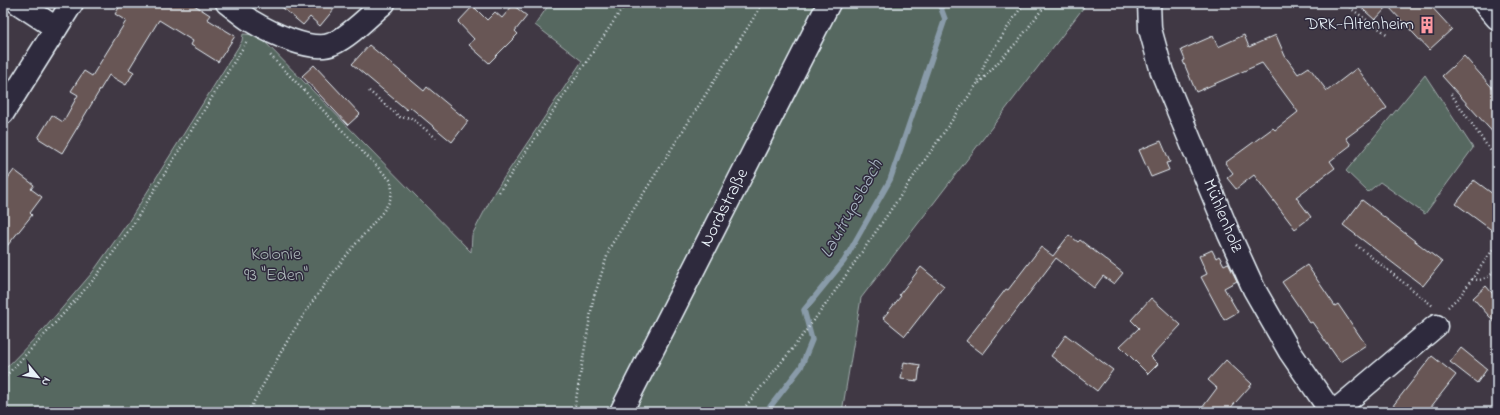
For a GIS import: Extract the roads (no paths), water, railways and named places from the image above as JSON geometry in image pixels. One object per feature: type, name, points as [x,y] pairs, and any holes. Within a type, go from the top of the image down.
[{"type":"street","points":[[18,3],[56,28]]},
{"type":"street","points":[[3,113],[72,3]]},
{"type":"street","points":[[227,3],[252,21],[283,37],[314,47],[331,45],[345,37],[384,3]]},
{"type":"street","name":"Nordstraße","points":[[621,412],[829,3]]},
{"type":"street","name":"Mühlenholz","points":[[1149,3],[1150,29],[1162,72],[1229,234],[1254,289],[1290,352],[1327,410],[1436,318]]},
{"type":"street","points":[[1484,3],[1497,18]]},
{"type":"waterway","name":"Lautrupsbach","points":[[766,412],[801,367],[812,340],[804,310],[844,261],[890,180],[945,19],[939,3]]},
{"type":"place","name":"DRK-Altenheim","points":[[1427,25]]},
{"type":"park label","name":"Kolonie 93 \"Eden\"","points":[[276,265]]}]
